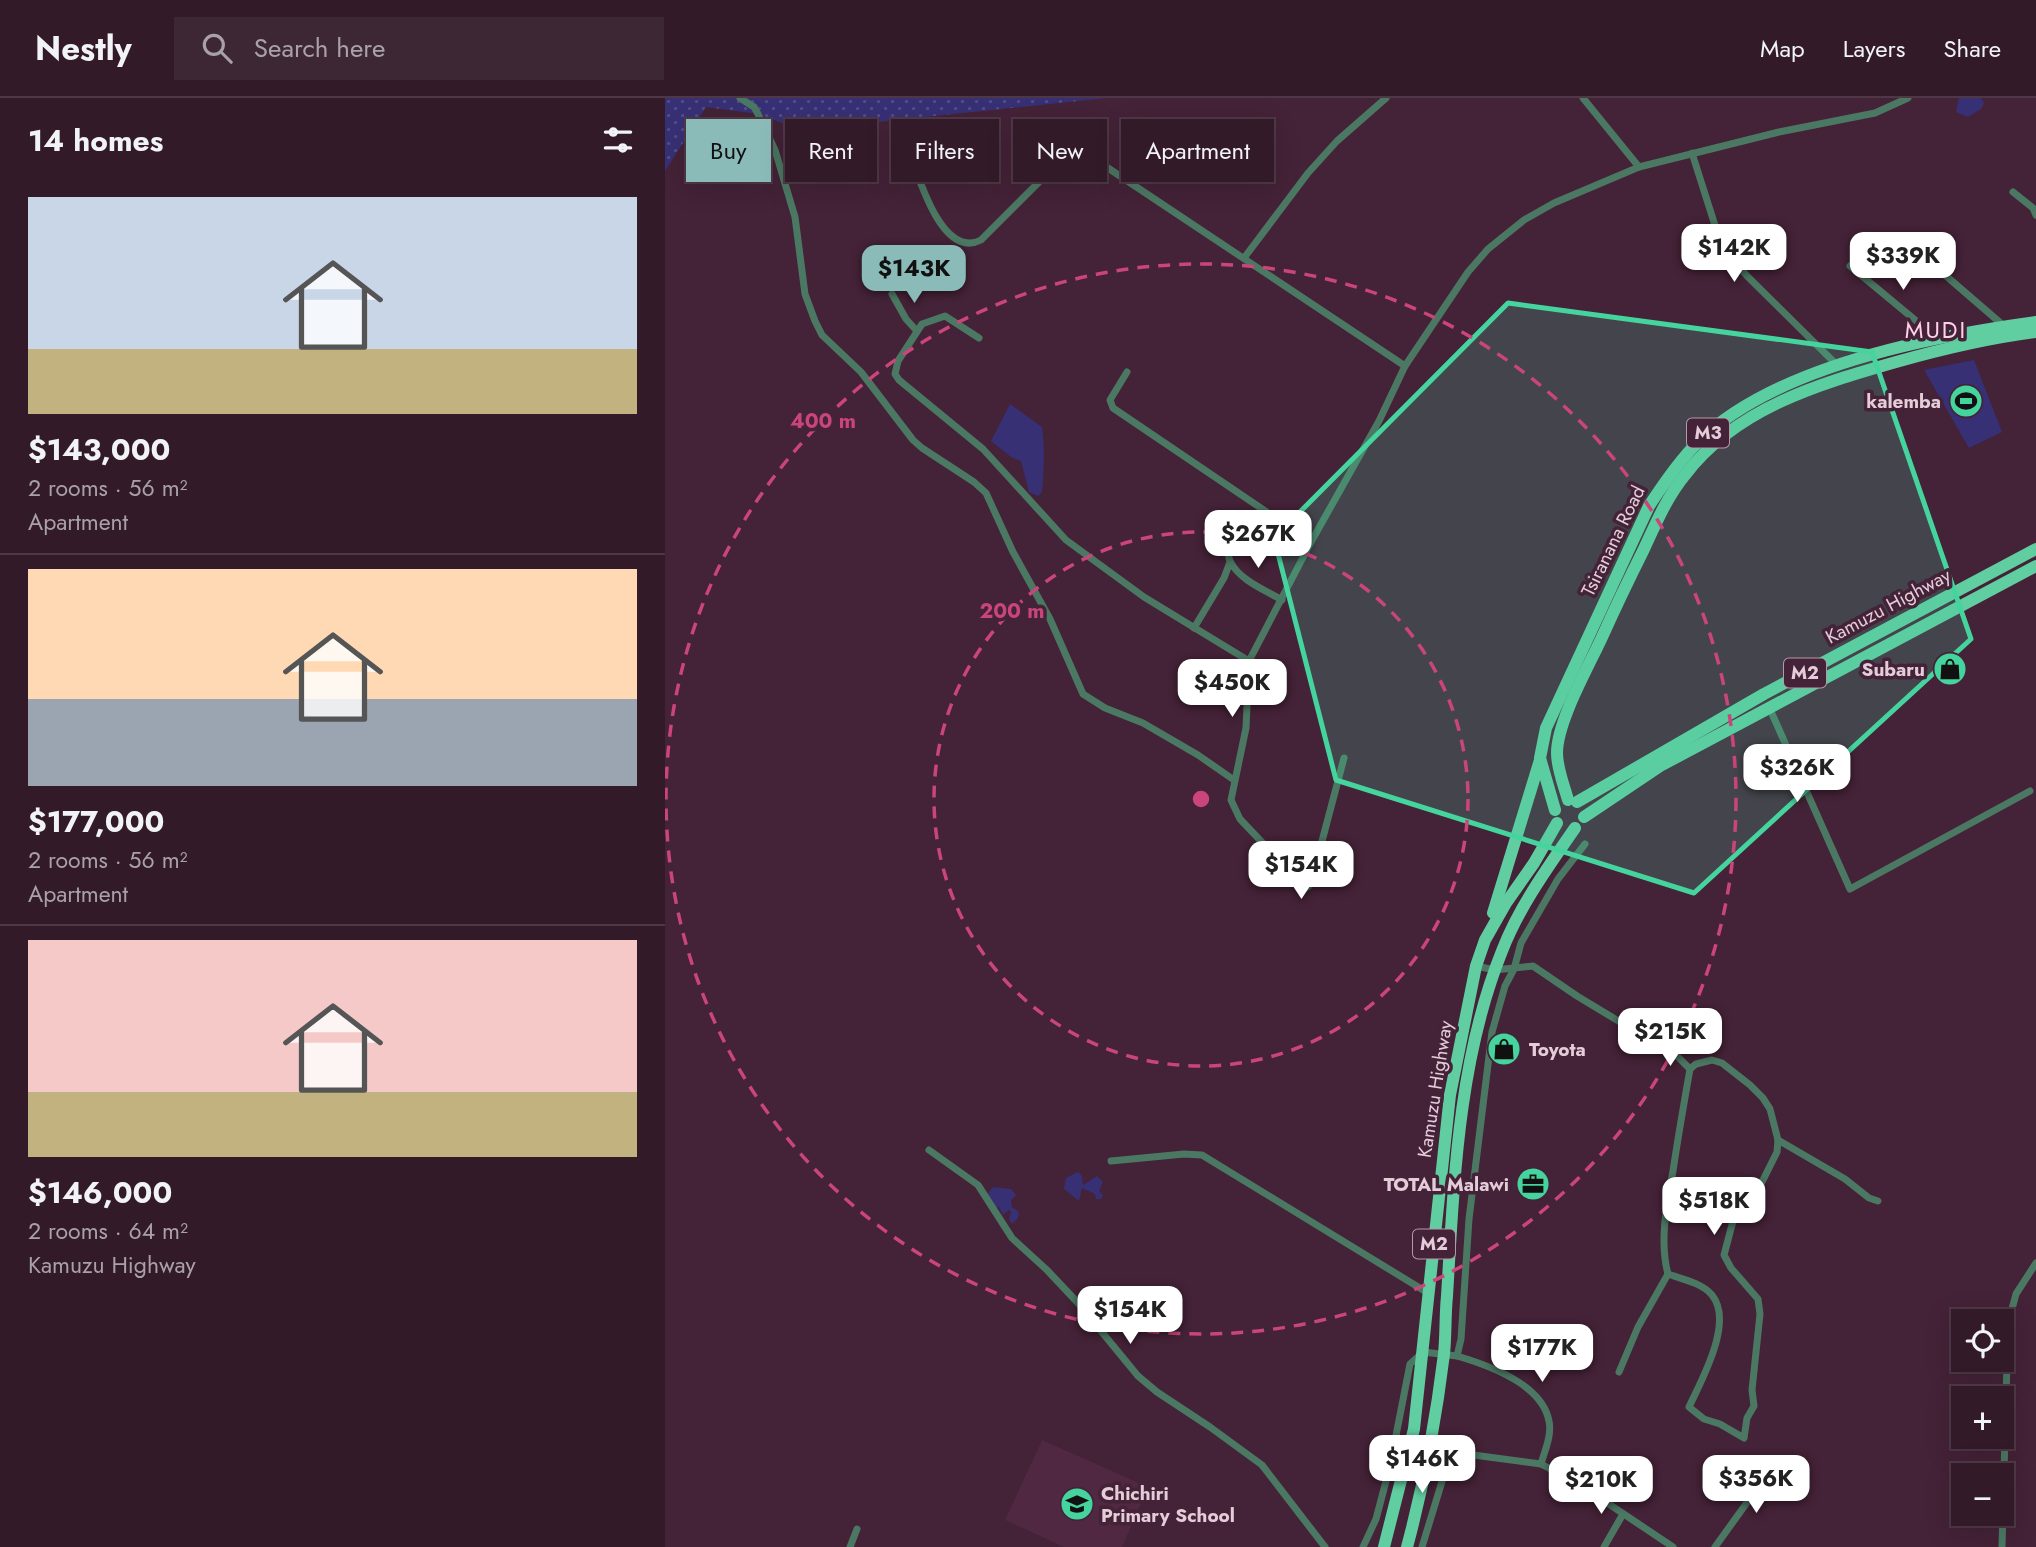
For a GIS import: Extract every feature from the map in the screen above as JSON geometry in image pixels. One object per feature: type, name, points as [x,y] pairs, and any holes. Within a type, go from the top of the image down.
[{"type":"highway","name":"Tsiranana Road","points":[[1556,816],[1540,758],[1546,728],[1649,506],[1668,476],[1698,441],[1724,420],[1783,387],[1837,364],[1939,339],[2036,322]]},
{"type":"highway","name":"Tsiranana Road","points":[[1572,801],[1557,755],[1564,722],[1667,501],[1710,447],[1738,425],[1790,396],[1844,377],[1944,349],[2036,332]]},
{"type":"highway","name":"Kamuzu Highway","points":[[1572,801],[1764,694],[2036,549]]},
{"type":"highway","name":"Kamuzu Highway","points":[[1584,817],[1660,766],[2036,566]]},
{"type":"highway","points":[[1485,940],[1540,758]]},
{"type":"highway","points":[[1572,801],[1581,806],[1584,817]]},
{"type":"highway","name":"M2","points":[[1556,816],[1560,803],[1572,801]]},
{"type":"highway","points":[[1556,816],[1565,828],[1575,828]]},
{"type":"highway","name":"Kamuzu Highway","points":[[1384,1547],[1414,1429],[1450,1095],[1476,966],[1485,940],[1506,902],[1534,863],[1556,816]]},
{"type":"highway","name":"M2","points":[[1575,828],[1584,817]]},
{"type":"highway","name":"Kamuzu Highway","points":[[1407,1547],[1426,1472],[1444,1353],[1464,1097],[1482,1015],[1503,948],[1546,871],[1575,828]]},
{"type":"street","points":[[740,98],[754,107],[775,150],[795,217],[805,294],[822,335],[861,372],[913,440],[986,493],[1083,694],[1105,708],[1143,723],[1199,755],[1234,780]]},
{"type":"street","points":[[1244,258],[1308,173],[1337,141],[1386,98]]},
{"type":"street","points":[[1583,98],[1639,167]]},
{"type":"street","points":[[1344,758],[1312,879],[1305,888],[1235,813],[1231,800],[1246,728],[1249,661],[1311,542],[1379,421],[1405,366],[1468,272],[1506,232],[1554,203],[1639,167],[1779,132],[1875,113],[1908,98]]},
{"type":"street","points":[[1692,153],[1719,238],[1730,256],[1837,364],[1844,377]]},
{"type":"street","points":[[920,182],[932,210],[958,242],[966,244],[981,240],[1062,159],[1084,154],[1090,156],[1405,366]]},
{"type":"street","points":[[2013,192],[2033,208],[2036,215]]},
{"type":"street","points":[[1850,266],[1939,339]]},
{"type":"street","points":[[1938,269],[2004,326]]},
{"type":"street","points":[[892,294],[906,319],[916,330]]},
{"type":"street","points":[[979,338],[945,316],[922,324],[895,368],[899,380],[983,449],[1066,540],[1144,597],[1249,661]]},
{"type":"street","points":[[1127,372],[1110,400],[1113,408],[1311,542]]},
{"type":"street","points":[[1194,628],[1224,578],[1230,562],[1227,544]]},
{"type":"street","points":[[1230,562],[1245,578],[1282,600]]},
{"type":"street","points":[[1769,707],[1850,889],[2030,791]]},
{"type":"street","points":[[1457,1356],[1461,1339],[1470,1206],[1492,1032],[1521,943],[1558,879],[1585,844]]},
{"type":"street","points":[[1476,966],[1495,970],[1533,966],[1678,1057],[1690,1069]]},
{"type":"street","points":[[1619,1372],[1638,1327],[1668,1274],[1664,1243],[1668,1202],[1690,1069],[1696,1064],[1712,1060],[1722,1063],[1763,1098],[1770,1109],[1778,1140],[1777,1152],[1758,1190],[1742,1204],[1733,1221],[1724,1255],[1731,1268],[1758,1299],[1760,1314],[1752,1390],[1753,1406],[1747,1419],[1744,1438],[1720,1424],[1704,1419],[1689,1407],[1720,1328],[1720,1307],[1710,1292],[1689,1280],[1668,1274]]},
{"type":"street","points":[[1778,1140],[1845,1179],[1869,1198],[1878,1201]]},
{"type":"street","points":[[929,1150],[978,1185],[1012,1238],[1070,1295],[1138,1376],[1262,1465],[1325,1547]]},
{"type":"street","points":[[1111,1161],[1184,1154],[1202,1155],[1429,1293]]},
{"type":"street","points":[[2002,1547],[2008,1324],[2016,1294],[2036,1263]]},
{"type":"street","points":[[1363,1547],[1376,1520],[1390,1466],[1410,1364],[1423,1352],[1457,1356],[1500,1371],[1533,1394],[1545,1409],[1549,1421],[1550,1433],[1541,1464]]},
{"type":"street","points":[[1422,1547],[1451,1452],[1541,1464],[1579,1484],[1673,1547]]},
{"type":"street","points":[[1715,1547],[1774,1465]]},
{"type":"street","points":[[1604,1547],[1623,1514]]},
{"type":"street","points":[[850,1547],[857,1530]]},
{"type":"highlighted area","points":[[1508,303],[1872,352],[1971,639],[1694,893],[1336,780],[1274,538]]},
{"type":"shaded area","points":[[665,98],[1107,98],[877,122],[877,119],[785,119],[785,124],[758,114],[706,107],[698,119],[686,119],[686,138],[665,171]]},
{"type":"shaded area","points":[[1959,98],[1981,98],[1984,103],[1981,109],[1968,117],[1956,112]]},
{"type":"shaded area","name":"kalemba","points":[[1974,360],[2002,432],[1969,448],[1924,370]]},
{"type":"shaded area","points":[[1010,404],[1042,427],[1043,476],[1042,492],[1038,496],[1029,492],[1021,461],[1011,457],[991,441]]},
{"type":"shaded area","points":[[1078,1172],[1082,1176],[1083,1185],[1097,1176],[1103,1182],[1099,1191],[1103,1195],[1101,1199],[1096,1199],[1095,1194],[1082,1188],[1079,1201],[1064,1189],[1066,1178]]},
{"type":"shaded area","points":[[993,1187],[1011,1189],[1016,1195],[1011,1200],[1012,1207],[1019,1212],[1018,1218],[1012,1224],[1009,1210],[1003,1215],[999,1207],[996,1208],[989,1201],[988,1193]]},
{"type":"shaded area","name":"Chichiri Primary School","points":[[1042,1440],[1148,1487],[1122,1547],[1064,1547],[1005,1520]]},
{"type":"place","name":"kalemba","points":[[1966,401]]},
{"type":"place","name":"Subaru","points":[[1950,669]]},
{"type":"place","name":"Toyota","points":[[1504,1049]]},
{"type":"place","name":"TOTAL Malawi","points":[[1533,1184]]},
{"type":"place","name":"Chichiri Primary School","points":[[1077,1504]]},
{"type":"district","name":"MUDI","points":[[1936,330]]}]
